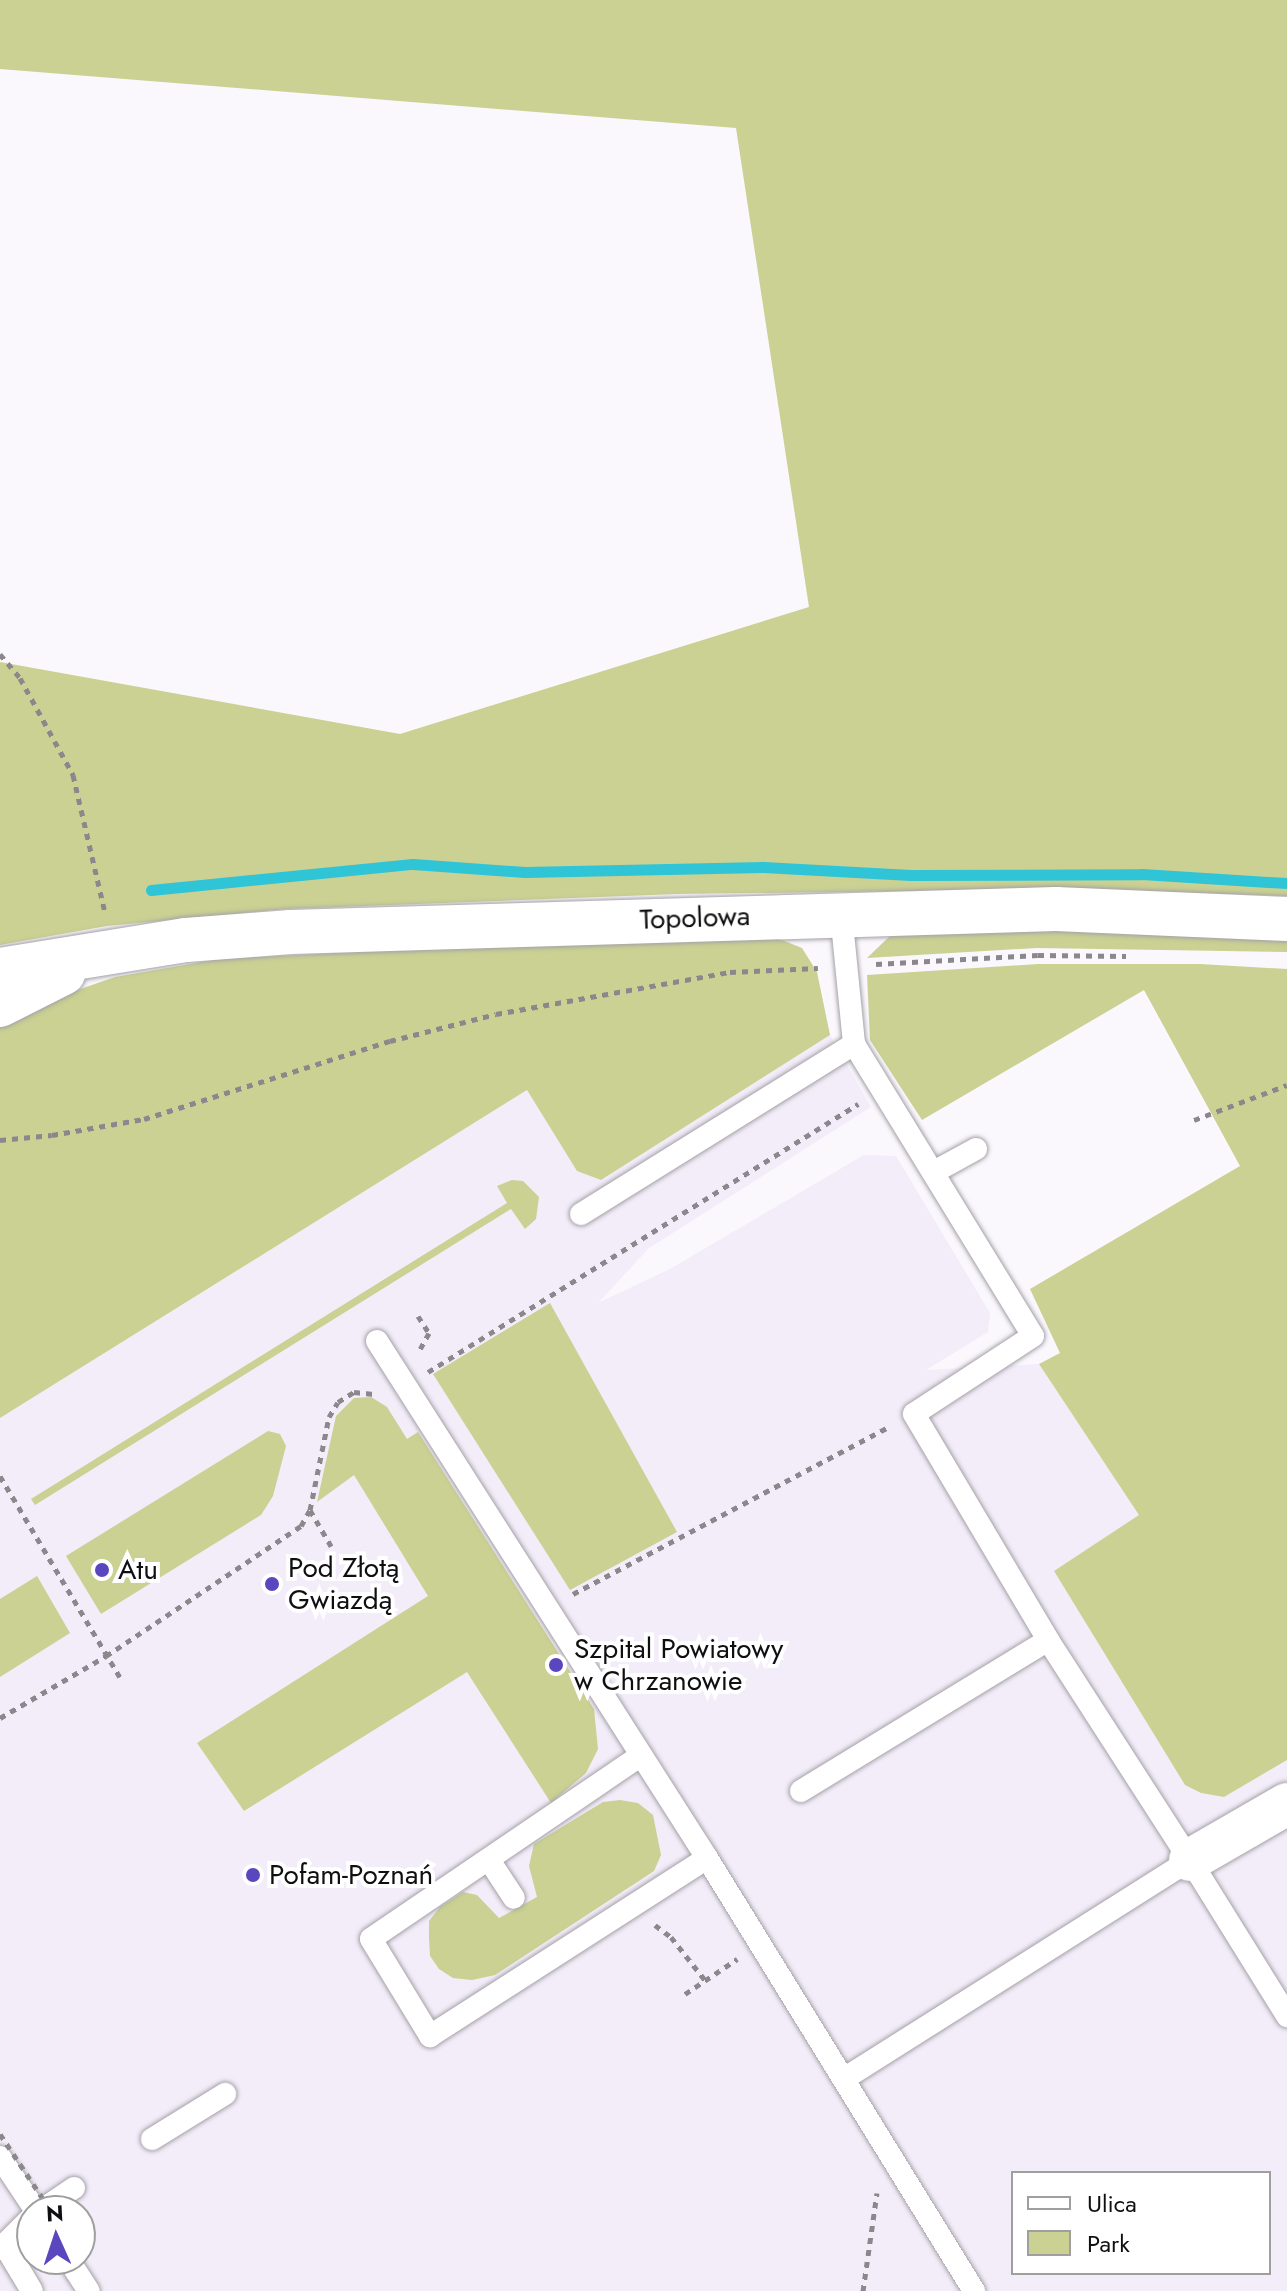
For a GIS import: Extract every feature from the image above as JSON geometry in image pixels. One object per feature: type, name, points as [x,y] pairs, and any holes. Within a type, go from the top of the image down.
[{"type":"street","name":"Topolowa","points":[[0,970],[186,940],[291,932],[841,913],[1056,909],[1287,919]]},
{"type":"street","name":"Topolowa","points":[[0,1005],[110,952]]},
{"type":"street","points":[[1190,1860],[1287,1804]]},
{"type":"lane","points":[[841,913],[854,1044],[1033,1336],[914,1414],[1048,1640],[1287,2016]]},
{"type":"lane","points":[[581,1214],[854,1044]]},
{"type":"lane","points":[[934,1172],[976,1149]]},
{"type":"lane","points":[[377,1341],[707,1858],[974,2291]]},
{"type":"lane","points":[[801,1791],[1048,1640]]},
{"type":"lane","points":[[640,1756],[371,1939],[430,2036],[707,1858]]},
{"type":"lane","points":[[489,1860],[514,1898]]},
{"type":"lane","points":[[843,2079],[1190,1860]]},
{"type":"lane","points":[[152,2139],[225,2094]]},
{"type":"lane","points":[[0,2157],[27,2195]]},
{"type":"lane","points":[[63,2195],[74,2188]]},
{"type":"lane","points":[[3,2247],[32,2291]]},
{"type":"path","points":[[0,654],[20,678],[73,775],[110,952]]},
{"type":"path","points":[[0,1140],[52,1135],[144,1119],[390,1041],[496,1014],[730,972],[1038,955],[1134,956]]},
{"type":"path","points":[[1194,1120],[1287,1085]]},
{"type":"path","points":[[426,1374],[882,1089]]},
{"type":"path","points":[[418,1316],[429,1333],[418,1358]]},
{"type":"path","points":[[422,1366],[433,1385]]},
{"type":"path","points":[[0,1718],[106,1656],[301,1526],[310,1510],[329,1417],[338,1402],[354,1392],[370,1392],[386,1399]]},
{"type":"path","points":[[567,1597],[914,1414]]},
{"type":"path","points":[[0,1476],[120,1677]]},
{"type":"path","points":[[310,1510],[331,1546]]},
{"type":"path","points":[[632,1907],[671,1937],[705,1980]]},
{"type":"path","points":[[685,1994],[761,1944]]},
{"type":"path","points":[[0,2134],[40,2195]]},
{"type":"path","points":[[863,2291],[884,2147]]},
{"type":"shaded area","name":"Szpital Powiatowy w Chrzanowie","points":[[830,1035],[871,1107],[649,1248],[598,1303],[670,1269],[864,1155],[896,1156],[990,1313],[988,1332],[926,1370],[1039,1364],[1140,1516],[1054,1571],[1185,1785],[1201,1793],[1224,1797],[1287,1760],[1287,2291],[0,2291],[0,1418],[527,1090],[577,1170],[601,1180]]},
{"type":"green space","points":[[0,0],[1287,0],[1287,896],[1060,889],[677,894],[285,909],[107,926],[0,945],[0,662],[400,734],[809,607],[736,128],[0,69]]},
{"type":"green space","points":[[1055,927],[1287,937],[1287,952],[1037,948],[867,958],[891,935]]},
{"type":"green space","points":[[777,938],[802,948],[817,972],[830,1035],[601,1180],[577,1171],[527,1090],[0,1418],[0,1023],[63,995],[115,977],[219,959],[611,939]]},
{"type":"green space","points":[[1038,964],[1200,964],[1287,969],[1287,1760],[1224,1797],[1201,1793],[1185,1785],[1054,1571],[1139,1515],[1039,1364],[1060,1353],[1030,1289],[1240,1166],[1144,990],[922,1120],[870,1040],[867,975]]},
{"type":"green space","points":[[512,1180],[523,1181],[539,1197],[536,1219],[525,1229],[511,1209],[35,1505],[31,1499],[507,1203],[497,1186]]},
{"type":"green space","points":[[550,1303],[677,1532],[570,1590],[433,1374]]},
{"type":"green space","points":[[371,1397],[387,1407],[407,1439],[418,1432],[594,1709],[598,1749],[586,1773],[551,1803],[467,1672],[244,1811],[197,1743],[428,1596],[354,1475],[317,1502],[336,1416],[354,1398]]},
{"type":"green space","points":[[268,1431],[280,1434],[286,1446],[273,1496],[261,1515],[101,1614],[66,1556]]},
{"type":"green space","points":[[37,1576],[70,1633],[0,1677],[0,1599]]},
{"type":"green space","points":[[620,1800],[638,1803],[653,1815],[661,1855],[654,1871],[495,1975],[472,1980],[453,1978],[439,1969],[430,1956],[429,1921],[440,1907],[463,1892],[477,1895],[499,1918],[537,1897],[529,1866],[534,1844],[603,1802]]},
{"type":"waterway","points":[[151,890],[413,864],[525,872],[763,867],[911,875],[1142,874],[1287,883]]},
{"type":"place","name":"Atu","points":[[102,1570]]},
{"type":"place","name":"Pod Złotą Gwiazdą","points":[[272,1584]]},
{"type":"place","name":"Szpital Powiatowy w Chrzanowie","points":[[556,1665]]},
{"type":"place","name":"Pofam-Poznań","points":[[253,1875]]}]
